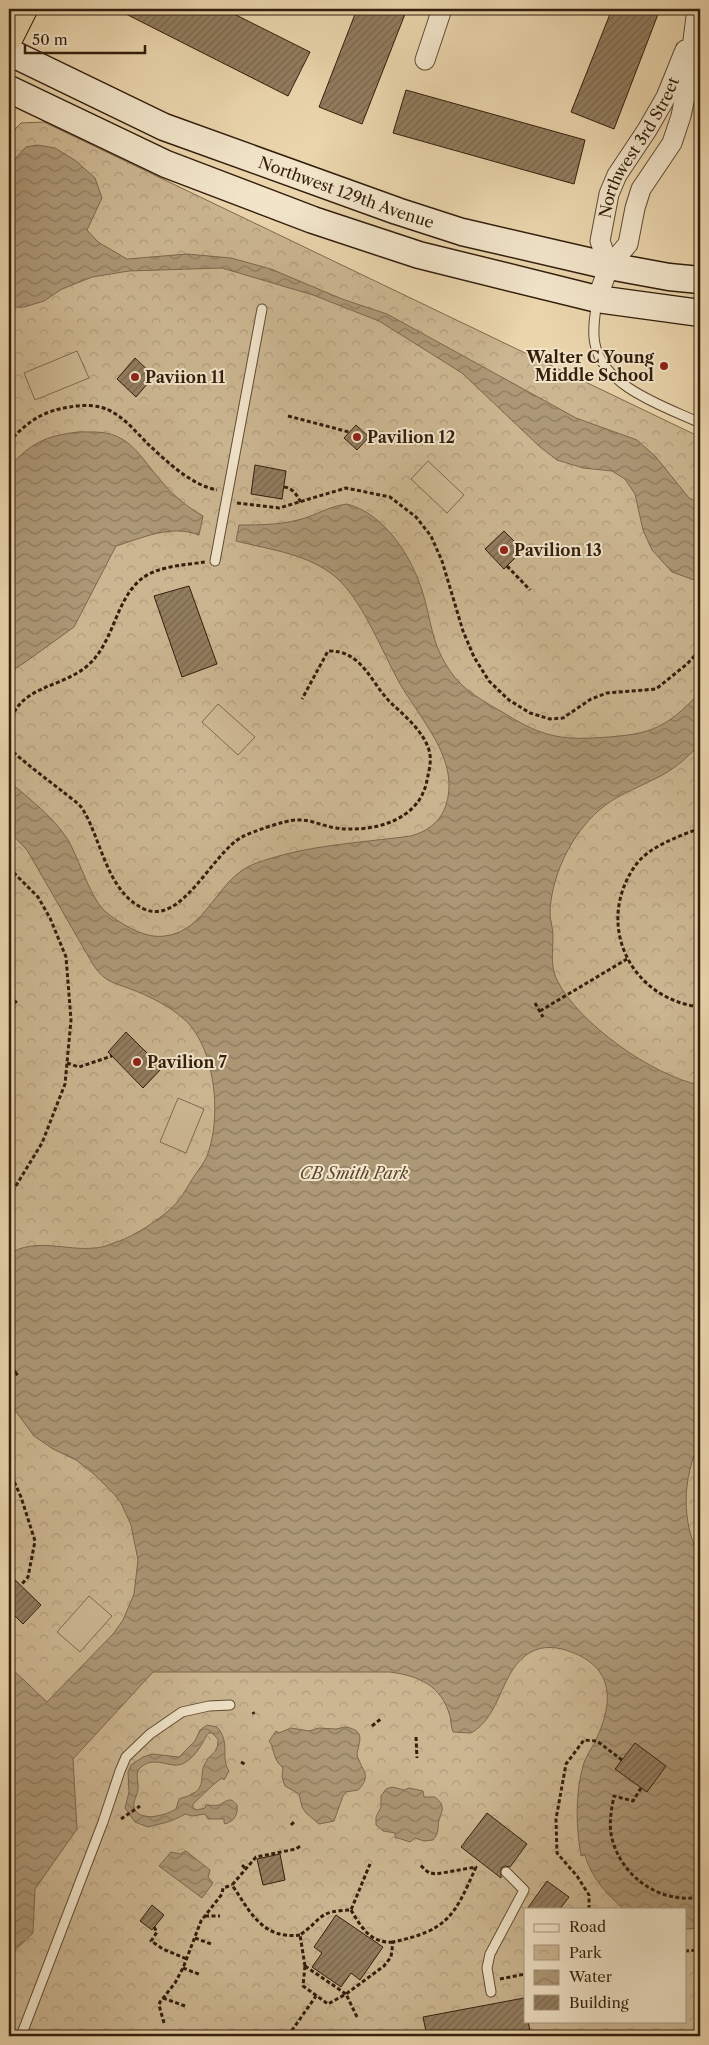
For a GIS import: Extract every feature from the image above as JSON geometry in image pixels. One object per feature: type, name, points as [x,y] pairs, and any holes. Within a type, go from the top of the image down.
[{"type":"highway","points":[[9,37],[23,9]]},
{"type":"street","points":[[425,60],[442,9]]},
{"type":"street","name":"Northwest 3rd Street","points":[[598,298],[609,266],[628,244],[641,189],[672,143],[681,116],[697,9]]},
{"type":"street","name":"Northwest 3rd Street","points":[[609,266],[600,241],[609,194],[617,175],[666,97],[694,31]]},
{"type":"street","name":"Northwest 129th Avenue","points":[[9,52],[164,127],[321,185],[462,232],[609,266],[669,277],[700,280]]},
{"type":"street","points":[[9,89],[166,164],[313,220],[419,254],[598,298],[700,312]]},
{"type":"street","points":[[640,141],[664,157]]},
{"type":"lane","points":[[598,298],[594,325],[595,345],[611,374],[638,394],[700,424]]},
{"type":"lane","points":[[214,561],[262,309]]},
{"type":"lane","points":[[21,2036],[126,1757],[150,1734],[182,1712],[230,1704]]},
{"type":"lane","points":[[491,1992],[487,1968],[490,1954],[524,1890],[506,1872]]},
{"type":"path","points":[[9,442],[23,427],[51,410],[75,406],[100,407],[124,419],[159,454],[197,482],[226,497],[279,508],[301,503],[346,488],[390,497],[416,516],[431,536],[442,561],[463,631],[474,657],[489,681],[509,700],[530,713],[550,719],[563,718],[590,699],[607,694],[656,689],[681,669],[700,650]]},
{"type":"path","points":[[288,416],[349,432]]},
{"type":"path","points":[[284,487],[288,487],[294,492],[301,503]]},
{"type":"path","points":[[9,724],[12,713],[20,701],[86,666],[102,649],[124,601],[141,579],[158,570],[214,561]]},
{"type":"path","points":[[507,566],[530,590]]},
{"type":"path","points":[[9,740],[12,750],[17,756],[81,807],[116,882],[128,899],[146,910],[162,912],[177,905],[189,894],[224,851],[242,837],[295,820],[316,821],[336,828],[381,826],[402,818],[416,804],[426,788],[430,765],[429,750],[416,728],[384,696],[359,661],[341,651],[328,652],[302,699]]},
{"type":"path","points":[[700,828],[654,848],[635,866],[621,894],[616,921],[623,952],[634,970],[658,992],[688,1005],[700,1006]]},
{"type":"path","points":[[9,868],[38,897],[50,918],[66,956],[71,1020],[65,1084],[42,1144],[9,1197]]},
{"type":"path","points":[[540,1011],[627,959]]},
{"type":"path","points":[[9,996],[18,1004]]},
{"type":"path","points":[[535,1002],[544,1017]]},
{"type":"path","points":[[67,1063],[79,1067],[112,1056]]},
{"type":"path","points":[[12,1367],[19,1377]]},
{"type":"path","points":[[9,1377],[15,1372]]},
{"type":"path","points":[[9,1470],[21,1497],[35,1541],[28,1577],[21,1585]]},
{"type":"path","points":[[372,1726],[382,1718]]},
{"type":"path","points":[[416,1737],[417,1758]]},
{"type":"path","points":[[589,1908],[589,1895],[577,1876],[557,1853],[556,1819],[566,1764],[584,1740],[597,1741],[622,1760]]},
{"type":"path","points":[[241,1762],[246,1765]]},
{"type":"path","points":[[641,1788],[633,1802],[614,1796],[610,1813],[613,1842],[626,1866],[642,1883],[662,1894],[688,1899],[700,1897]]},
{"type":"path","points":[[121,1819],[140,1806]]},
{"type":"path","points":[[164,2023],[159,2005],[175,1983],[187,1959],[198,1926],[222,1894],[222,1887],[232,1885],[256,1857],[296,1849],[302,1846]]},
{"type":"path","points":[[351,1910],[370,1864]]},
{"type":"path","points":[[242,1865],[245,1868]]},
{"type":"path","points":[[351,1910],[362,1928],[375,1940],[383,1943],[430,1932],[453,1914],[476,1867],[436,1874],[429,1873],[420,1865]]},
{"type":"path","points":[[232,1885],[258,1923],[280,1934],[300,1935],[324,1914],[332,1911],[351,1910]]},
{"type":"path","points":[[204,1916],[220,1916]]},
{"type":"path","points":[[154,1927],[157,1932],[151,1941],[187,1959]]},
{"type":"path","points":[[300,1935],[306,1966],[303,1986],[328,2004],[346,1994],[384,1966],[391,1957],[393,1942]]},
{"type":"path","points":[[195,1938],[211,1944]]},
{"type":"path","points":[[686,1951],[700,1950]]},
{"type":"path","points":[[306,1966],[346,1994],[357,2017]]},
{"type":"path","points":[[183,1968],[200,1975]]},
{"type":"path","points":[[492,1981],[524,1974]]},
{"type":"path","points":[[288,2036],[316,1996]]},
{"type":"path","points":[[163,1998],[185,2006]]},
{"type":"green space","name":"CB Smith Park","points":[[44,122],[700,437],[700,2036],[9,2036],[9,135],[21,123]]},
{"type":"green space","points":[[77,351],[89,378],[35,400],[24,373]]},
{"type":"green space","points":[[428,461],[464,495],[447,513],[411,479]]},
{"type":"green space","points":[[218,704],[255,737],[238,755],[202,722]]},
{"type":"green space","points":[[178,1098],[204,1109],[186,1153],[160,1142]]},
{"type":"green space","points":[[89,1596],[112,1616],[80,1652],[57,1632]]},
{"type":"water","points":[[37,145],[55,148],[76,161],[95,178],[102,198],[87,230],[98,242],[127,259],[187,254],[231,258],[271,269],[342,299],[387,314],[576,418],[637,440],[656,457],[689,498],[700,503],[700,582],[672,572],[652,550],[643,530],[635,494],[625,479],[612,471],[583,468],[557,460],[540,447],[462,373],[379,321],[313,295],[222,268],[129,271],[92,277],[62,289],[44,301],[24,307],[9,307],[9,165],[26,147]]},
{"type":"water","points":[[78,432],[107,433],[130,444],[171,492],[203,516],[199,535],[178,531],[157,533],[116,546],[74,627],[9,672],[9,467],[24,452],[39,442],[56,436]]},
{"type":"water","points":[[347,504],[361,509],[386,528],[406,554],[413,568],[424,597],[439,652],[450,671],[474,695],[526,726],[546,734],[568,738],[611,737],[641,733],[653,729],[676,716],[700,692],[700,744],[684,760],[666,773],[612,800],[584,826],[560,866],[553,890],[550,913],[553,932],[553,969],[557,980],[567,996],[599,1030],[619,1045],[661,1071],[681,1080],[700,1085],[700,1442],[690,1470],[686,1500],[689,1530],[700,1558],[700,1928],[686,1929],[686,1908],[623,1908],[600,1885],[591,1871],[585,1855],[581,1856],[577,1822],[580,1777],[584,1762],[603,1722],[607,1697],[606,1686],[602,1675],[585,1658],[566,1650],[546,1648],[531,1652],[513,1669],[489,1716],[471,1733],[453,1732],[446,1705],[435,1690],[428,1684],[401,1674],[390,1672],[153,1672],[73,1759],[77,1829],[35,1889],[33,1933],[9,1956],[9,1666],[47,1702],[113,1634],[123,1620],[134,1594],[138,1560],[131,1525],[121,1503],[114,1494],[76,1460],[53,1449],[34,1436],[9,1402],[9,1254],[19,1249],[40,1245],[83,1248],[102,1247],[141,1231],[158,1219],[173,1207],[206,1159],[214,1125],[215,1108],[214,1091],[207,1057],[193,1029],[166,1006],[141,993],[111,982],[100,973],[91,961],[27,850],[9,831],[9,781],[40,808],[62,831],[101,907],[127,926],[142,933],[157,936],[179,932],[191,925],[202,915],[230,880],[254,864],[312,849],[411,836],[431,826],[445,808],[449,791],[448,774],[444,758],[437,742],[399,682],[372,629],[349,591],[329,572],[304,559],[277,550],[236,541],[239,525],[291,522]]},
{"type":"water","points":[[207,1725],[217,1727],[224,1738],[225,1760],[229,1771],[224,1780],[222,1778],[193,1804],[193,1808],[197,1810],[205,1808],[206,1805],[219,1805],[230,1800],[237,1805],[235,1817],[225,1824],[224,1819],[208,1819],[205,1814],[192,1816],[185,1814],[172,1821],[148,1827],[135,1822],[125,1808],[129,1792],[128,1772],[131,1765],[143,1757],[152,1754],[179,1757],[195,1741],[200,1730]],"holes":[[[212,1733],[218,1739],[217,1748],[204,1766],[201,1784],[196,1792],[179,1799],[176,1809],[166,1813],[154,1816],[137,1813],[134,1803],[138,1791],[137,1774],[139,1769],[152,1762],[172,1765],[182,1764],[194,1755],[208,1734]]]},
{"type":"water","points":[[346,1727],[359,1734],[360,1741],[357,1755],[365,1772],[365,1780],[358,1790],[346,1792],[334,1821],[319,1824],[302,1807],[299,1794],[285,1786],[282,1777],[283,1768],[275,1757],[269,1741],[276,1731],[279,1733],[291,1728],[309,1731],[319,1728],[336,1729]]},
{"type":"water","points":[[392,1787],[423,1791],[424,1797],[435,1797],[441,1803],[442,1810],[437,1832],[433,1840],[424,1841],[415,1838],[410,1842],[395,1837],[395,1833],[383,1831],[376,1825],[376,1817],[381,1807],[381,1796],[386,1789]]},
{"type":"water","points":[[186,1851],[210,1870],[208,1877],[213,1883],[202,1898],[159,1866],[171,1852],[180,1854]]},
{"type":"building","points":[[116,9],[224,9],[310,52],[288,96]]},
{"type":"building","points":[[357,9],[407,9],[362,124],[319,107]]},
{"type":"building","points":[[612,9],[660,9],[614,129],[571,112]]},
{"type":"building","points":[[406,90],[585,140],[574,184],[393,133]]},
{"type":"building","name":"Paviion 11","points":[[135,358],[154,376],[136,397],[117,379]]},
{"type":"building","name":"Pavilion 12","points":[[356,425],[369,437],[357,450],[344,438]]},
{"type":"building","points":[[255,465],[286,471],[282,499],[251,494]]},
{"type":"building","name":"Pavilion 13","points":[[504,531],[523,550],[504,569],[485,549]]},
{"type":"building","points":[[189,586],[217,664],[182,677],[154,596]]},
{"type":"building","name":"Pavilion 7","points":[[126,1032],[162,1068],[143,1088],[108,1052]]},
{"type":"building","points":[[9,1574],[41,1605],[23,1624],[9,1610]]},
{"type":"building","points":[[635,1743],[666,1766],[647,1792],[615,1769]]},
{"type":"building","points":[[487,1813],[527,1844],[510,1867],[505,1866],[501,1868],[501,1878],[461,1847]]},
{"type":"building","points":[[280,1854],[285,1880],[263,1885],[257,1859]]},
{"type":"building","points":[[547,1881],[569,1897],[561,1908],[528,1908]]},
{"type":"building","points":[[152,1905],[164,1915],[152,1930],[140,1921]]},
{"type":"building","points":[[336,1915],[383,1947],[360,1980],[351,1973],[341,1987],[312,1967],[322,1953],[314,1947]]},
{"type":"building","points":[[524,1998],[524,2022],[528,2022],[531,2036],[427,2036],[423,2017]]},
{"type":"place","name":"Walter C Young Middle School","points":[[664,366]]},
{"type":"place","name":"Paviion 11","points":[[135,377]]},
{"type":"place","name":"Pavilion 12","points":[[357,437]]},
{"type":"place","name":"Pavilion 13","points":[[504,550]]},
{"type":"place","name":"Pavilion 7","points":[[137,1062]]}]
